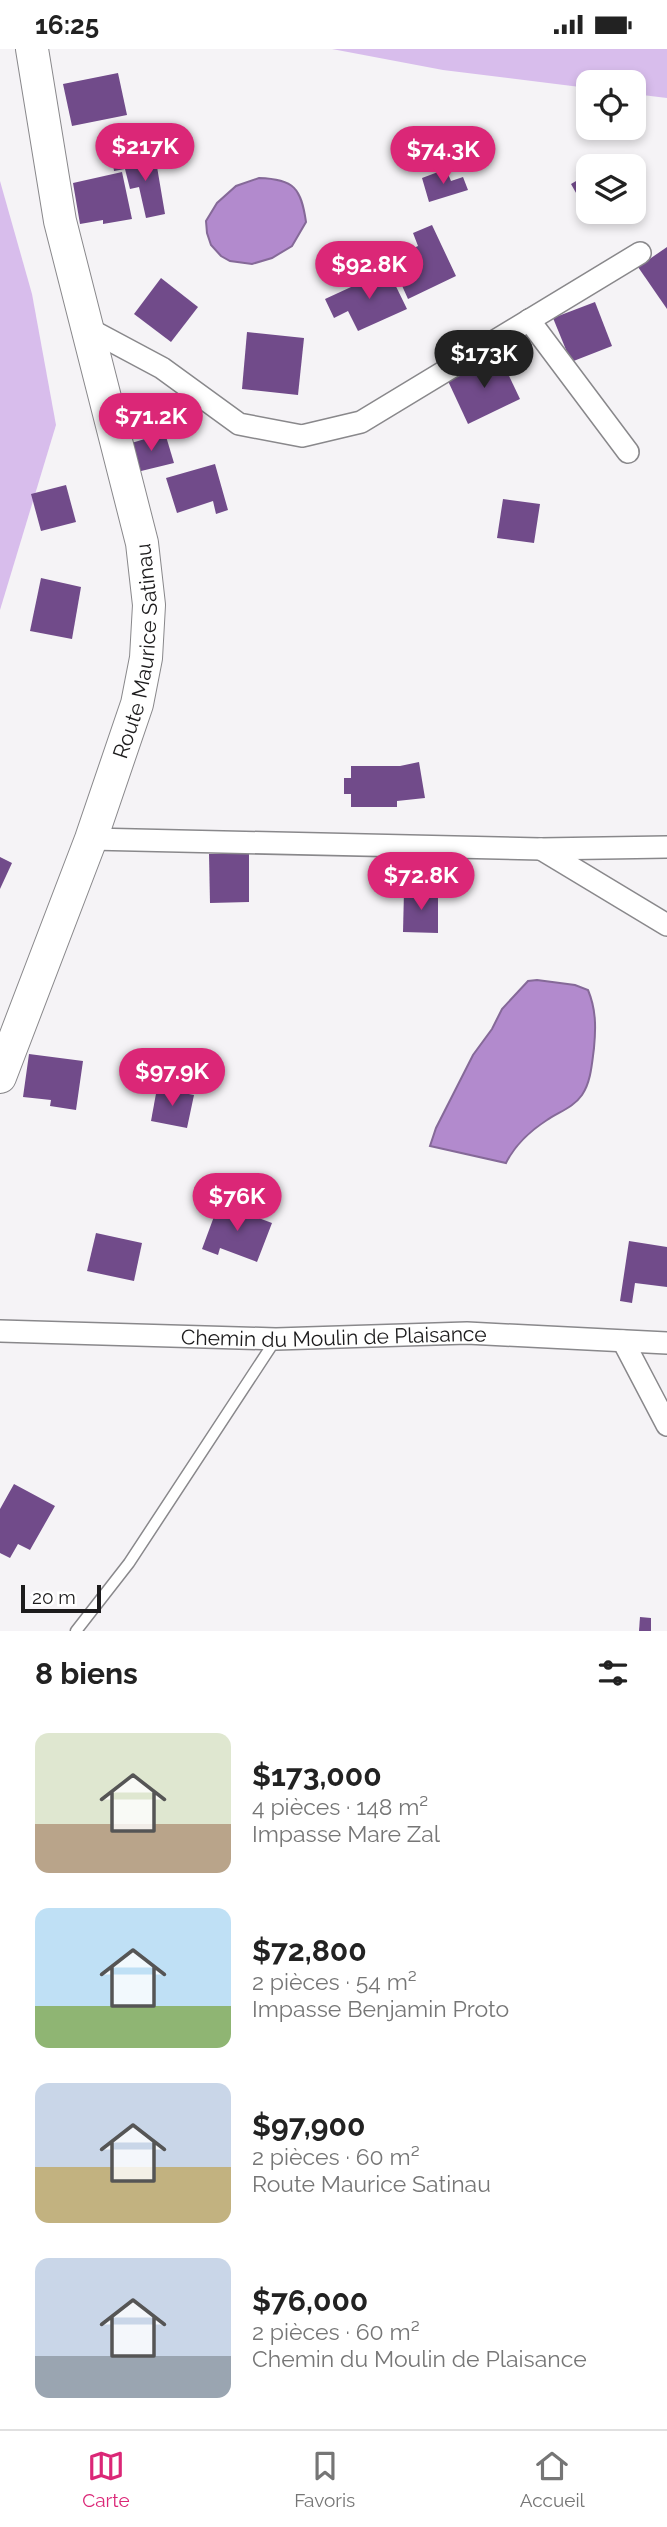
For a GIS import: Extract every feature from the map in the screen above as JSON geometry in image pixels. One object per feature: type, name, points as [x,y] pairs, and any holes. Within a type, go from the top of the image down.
[{"type":"main road","name":"Route Maurice Satinau","points":[[0,1077],[91,839],[137,704],[146,658],[149,605],[142,543],[60,221],[32,49]]},
{"type":"street","points":[[89,329],[162,368],[239,424],[302,436],[361,422],[640,253]]},
{"type":"street","points":[[529,320],[628,452]]},
{"type":"street","points":[[91,839],[541,849],[667,847]]},
{"type":"street","points":[[541,849],[667,925]]},
{"type":"street","name":"Chemin du Moulin de Plaisance","points":[[0,1331],[276,1339],[467,1333],[667,1343]]},
{"type":"street","points":[[623,1341],[667,1425]]},
{"type":"lane","points":[[76,1631],[129,1563],[276,1339]]},
{"type":"shaded area","points":[[332,49],[667,49],[667,98],[646,95],[646,70],[576,70],[576,87],[443,70]]},
{"type":"shaded area","points":[[259,178],[288,183],[294,188],[301,201],[306,222],[292,246],[272,258],[252,264],[230,261],[211,245],[206,221],[217,203],[236,186]]},
{"type":"shaded area","points":[[0,181],[32,294],[56,425],[0,610]]},
{"type":"shaded area","points":[[528,981],[575,985],[588,990],[591,997],[595,1040],[592,1066],[582,1095],[570,1107],[529,1134],[518,1144],[506,1163],[430,1146],[436,1128],[473,1055],[492,1029],[502,1009]]},
{"type":"building","points":[[118,73],[127,115],[72,126],[63,84]]},
{"type":"building","points":[[155,155],[165,214],[146,218],[139,187],[130,189],[125,169],[114,171],[113,164]]},
{"type":"building","points":[[446,169],[451,181],[463,177],[468,190],[429,202],[422,178]]},
{"type":"building","points":[[122,172],[132,219],[103,224],[103,220],[80,224],[73,183]]},
{"type":"building","points":[[432,225],[456,276],[408,299],[390,259],[418,246],[413,233]]},
{"type":"building","points":[[667,247],[667,309],[638,267]]},
{"type":"building","points":[[388,270],[407,309],[358,331],[348,311],[334,318],[325,299]]},
{"type":"building","points":[[161,278],[198,307],[171,342],[134,314]]},
{"type":"building","points":[[595,302],[612,346],[571,362],[553,318]]},
{"type":"building","points":[[247,332],[304,338],[298,395],[242,389]]},
{"type":"building","points":[[500,357],[520,399],[468,424],[448,381]]},
{"type":"building","points":[[165,433],[174,463],[137,472],[128,444]]},
{"type":"building","points":[[215,464],[228,510],[216,514],[213,501],[177,513],[166,478]]},
{"type":"building","points":[[66,485],[76,522],[41,531],[31,494]]},
{"type":"building","points":[[503,499],[540,504],[534,543],[497,538]]},
{"type":"building","points":[[41,578],[81,587],[72,639],[30,631]]},
{"type":"building","points":[[419,762],[425,798],[397,801],[397,807],[351,807],[351,794],[344,794],[344,778],[351,778],[351,766],[400,766]]},
{"type":"building","points":[[249,853],[249,902],[210,903],[209,854]]},
{"type":"building","points":[[0,857],[12,863],[0,889]]},
{"type":"building","points":[[404,891],[438,891],[438,933],[403,932]]},
{"type":"building","points":[[29,1054],[83,1061],[76,1110],[50,1106],[51,1100],[23,1097]]},
{"type":"building","points":[[157,1088],[194,1095],[187,1128],[151,1121]]},
{"type":"building","points":[[219,1203],[272,1223],[257,1262],[220,1248],[218,1255],[202,1249]]},
{"type":"building","points":[[96,1233],[142,1243],[134,1281],[87,1271]]},
{"type":"building","points":[[629,1241],[667,1247],[667,1287],[635,1283],[632,1303],[620,1301]]},
{"type":"building","points":[[14,1484],[55,1506],[30,1550],[18,1544],[10,1558],[0,1553],[0,1509]]},
{"type":"building","points":[[640,1617],[651,1618],[651,1631],[639,1631]]}]
